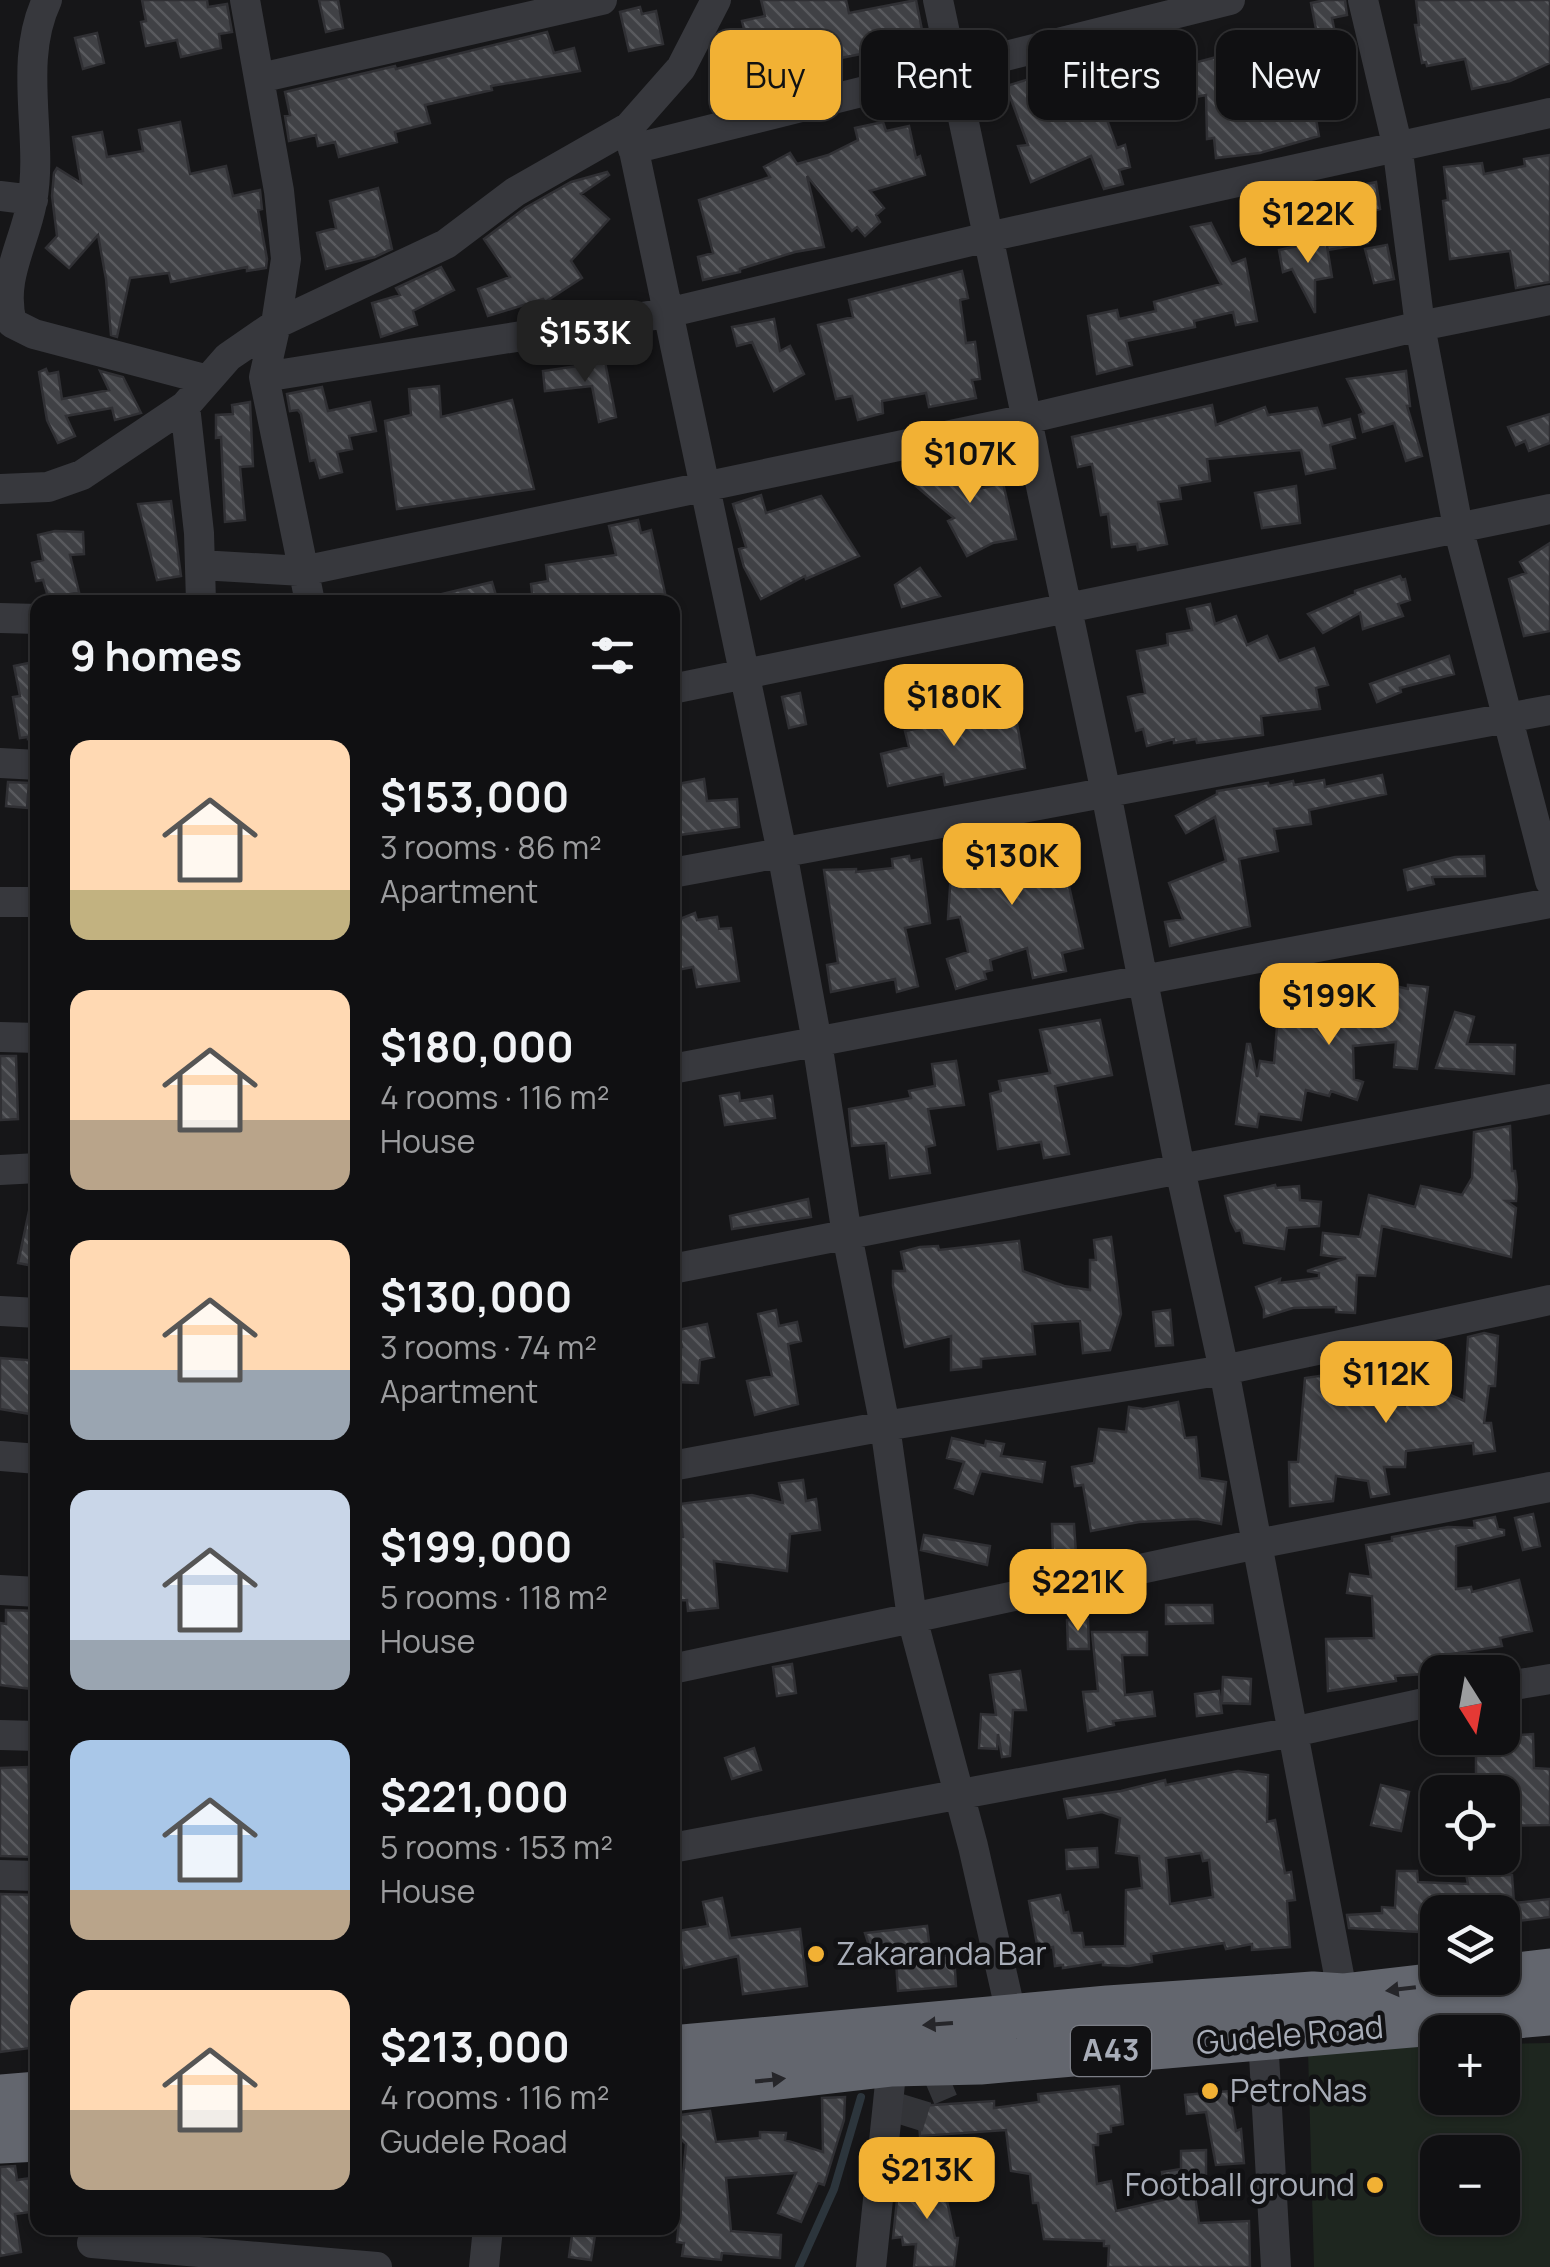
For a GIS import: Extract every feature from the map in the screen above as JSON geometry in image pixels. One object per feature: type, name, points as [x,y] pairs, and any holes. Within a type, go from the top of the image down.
[{"type":"highway","name":"Gudele Road","points":[[1520,1975],[1550,1972]]},
{"type":"highway","name":"Gudele Road","points":[[680,2089],[892,2064],[965,2071],[1262,2020],[1313,1994],[1343,1996],[1420,1987]]},
{"type":"highway","name":"Gudele Road","points":[[680,2047],[1108,2008],[1262,2020],[1550,2013]]},
{"type":"highway","points":[[0,2097],[30,2095]]},
{"type":"highway","points":[[0,2142],[30,2140]]},
{"type":"street","points":[[47,0],[40,14],[31,88],[32,200],[3,303],[12,323],[34,334],[208,380]]},
{"type":"street","points":[[245,0],[279,191],[286,259],[264,377],[308,595]]},
{"type":"street","points":[[260,78],[602,0]]},
{"type":"street","points":[[716,0],[681,68],[631,138],[782,852],[847,1234],[885,1426],[912,1618],[960,1794],[1012,2018]]},
{"type":"street","points":[[938,0],[944,30]]},
{"type":"street","points":[[1008,55],[1230,0]]},
{"type":"street","points":[[1363,0],[1397,144],[1420,326],[1458,527],[1550,881]]},
{"type":"street","points":[[0,489],[48,487],[82,475],[185,406],[228,357],[276,324],[446,244],[515,192],[631,138],[861,89]]},
{"type":"street","points":[[264,377],[667,313],[1397,144],[1550,113]]},
{"type":"street","points":[[963,120],[1224,1370],[1343,1996]]},
{"type":"street","points":[[0,196],[32,200]]},
{"type":"street","points":[[200,565],[303,571],[1027,419],[1420,326],[1550,300]]},
{"type":"street","points":[[185,406],[201,595]]},
{"type":"street","points":[[680,687],[1550,509]]},
{"type":"street","points":[[0,618],[30,619]]},
{"type":"street","points":[[680,871],[1550,710]]},
{"type":"street","points":[[0,764],[30,765]]},
{"type":"street","points":[[0,902],[30,902]]},
{"type":"street","points":[[680,1068],[1550,903]]},
{"type":"street","points":[[0,1036],[30,1038]]},
{"type":"street","points":[[680,1267],[1550,1099]]},
{"type":"street","points":[[0,1170],[30,1168]]},
{"type":"street","points":[[680,1464],[1224,1370],[1550,1300]]},
{"type":"street","points":[[0,1312],[30,1313]]},
{"type":"street","points":[[0,1456],[30,1458]]},
{"type":"street","points":[[680,1668],[1257,1544],[1550,1486]]},
{"type":"street","points":[[0,1590],[30,1592]]},
{"type":"street","points":[[1520,1684],[1550,1678]]},
{"type":"street","points":[[680,1846],[1293,1732],[1420,1704]]},
{"type":"street","points":[[0,1734],[30,1736]]},
{"type":"street","points":[[0,1875],[30,1876]]},
{"type":"street","points":[[1262,2020],[1276,2267]]},
{"type":"street","points":[[870,2267],[892,2064]]},
{"type":"street","points":[[879,2168],[908,2127]]},
{"type":"street","points":[[484,2267],[487,2235]]},
{"type":"street","points":[[93,2246],[376,2267]]},
{"type":"shaded area","name":"Football ground","points":[[1550,2043],[1550,2267],[1314,2267],[1308,2051],[1420,2047],[1420,2115],[1520,2115],[1520,2044]]},
{"type":"building","points":[[142,0],[207,0],[208,7],[227,4],[232,32],[219,34],[221,48],[181,57],[177,40],[146,46]]},
{"type":"building","points":[[319,0],[338,0],[343,28],[326,32]]},
{"type":"building","points":[[761,0],[846,0],[849,13],[916,0],[922,30],[861,30],[861,54],[841,58],[841,30],[744,30],[742,21],[765,16]]},
{"type":"building","points":[[1345,0],[1347,15],[1332,18],[1334,30],[1316,30],[1311,3]]},
{"type":"building","points":[[1416,0],[1550,0],[1550,63],[1510,81],[1472,89],[1465,59],[1427,66],[1422,63],[1415,25],[1419,25]]},
{"type":"building","points":[[640,7],[642,14],[656,11],[663,44],[629,51],[620,12]]},
{"type":"building","points":[[547,32],[554,53],[574,48],[580,71],[491,86],[492,90],[425,105],[430,123],[395,132],[397,142],[339,157],[335,142],[318,146],[316,135],[289,141],[285,116],[290,115],[285,92]]},
{"type":"building","points":[[97,33],[104,63],[83,69],[75,38]]},
{"type":"building","points":[[1216,57],[1216,120],[1316,120],[1319,136],[1260,153],[1216,158],[1214,138],[1207,139],[1206,95],[1196,97],[1196,62]]},
{"type":"building","points":[[1028,80],[1028,120],[1107,120],[1117,148],[1125,145],[1130,167],[1119,170],[1123,184],[1104,189],[1091,156],[1031,182],[1018,146],[1028,145],[1008,85]]},
{"type":"building","points":[[180,122],[190,174],[226,166],[233,196],[260,190],[262,209],[258,210],[266,268],[247,271],[247,267],[171,282],[169,273],[130,278],[117,337],[111,335],[98,235],[69,268],[46,248],[57,236],[52,196],[54,173],[57,168],[81,183],[73,137],[102,132],[107,157],[143,151],[139,130]]},
{"type":"building","points":[[883,122],[886,131],[909,126],[916,158],[920,156],[925,175],[870,191],[884,208],[876,215],[880,222],[865,236],[857,227],[852,231],[807,176],[824,247],[703,280],[698,257],[713,253],[699,200],[770,177],[764,167],[790,153],[797,164],[828,155],[858,140],[855,128]]},
{"type":"building","points":[[1550,155],[1550,282],[1516,288],[1510,251],[1450,259],[1443,201],[1448,200],[1444,167],[1482,163],[1484,174],[1525,166],[1524,159]]},
{"type":"building","points":[[607,172],[609,175],[581,194],[609,219],[571,261],[582,278],[545,302],[543,299],[488,316],[478,289],[510,277],[484,239],[525,208],[571,182]]},
{"type":"building","points":[[1376,182],[1380,209],[1361,214],[1352,187]]},
{"type":"building","points":[[378,188],[392,249],[326,269],[317,233],[336,228],[330,201]]},
{"type":"building","points":[[1364,217],[1368,243],[1328,250],[1324,231]]},
{"type":"building","points":[[1211,223],[1232,264],[1245,259],[1257,321],[1236,325],[1233,312],[1194,321],[1195,327],[1126,341],[1132,365],[1097,374],[1088,316],[1117,310],[1119,319],[1156,311],[1154,302],[1221,284],[1191,227]]},
{"type":"building","points":[[1326,240],[1332,277],[1315,280],[1315,313],[1292,269],[1283,272],[1279,250]]},
{"type":"building","points":[[1387,245],[1394,279],[1374,283],[1365,249]]},
{"type":"building","points":[[441,267],[454,290],[413,311],[417,325],[381,337],[372,303],[400,295],[396,288]]},
{"type":"building","points":[[962,271],[968,298],[960,300],[966,343],[975,342],[980,379],[972,380],[976,398],[929,407],[926,393],[882,401],[883,413],[858,420],[852,396],[836,399],[818,325],[853,317],[849,300]]},
{"type":"building","points":[[774,319],[780,351],[790,346],[804,374],[774,391],[752,342],[737,346],[732,327]]},
{"type":"building","points":[[605,362],[616,417],[599,422],[592,386],[545,391],[543,371]]},
{"type":"building","points":[[46,369],[48,374],[58,372],[62,399],[109,390],[100,371],[123,377],[141,413],[115,420],[112,408],[66,416],[75,436],[58,443],[47,420],[39,372]]},
{"type":"building","points":[[1406,371],[1407,406],[1422,456],[1406,461],[1394,423],[1363,432],[1359,415],[1364,413],[1347,379]]},
{"type":"building","points":[[439,386],[441,417],[512,400],[534,489],[397,509],[385,421],[411,415],[409,389]]},
{"type":"building","points":[[322,387],[328,411],[370,402],[376,431],[349,436],[352,449],[337,452],[342,472],[320,478],[315,460],[310,461],[301,414],[298,410],[290,411],[287,394]]},
{"type":"building","points":[[250,402],[253,466],[240,467],[245,520],[225,522],[221,437],[216,438],[216,415],[233,414],[232,405]]},
{"type":"building","points":[[1212,405],[1216,425],[1265,407],[1268,415],[1317,408],[1323,426],[1350,419],[1355,438],[1330,445],[1335,468],[1306,474],[1301,450],[1207,459],[1210,481],[1179,486],[1181,499],[1158,502],[1167,544],[1138,550],[1137,544],[1112,547],[1108,514],[1101,515],[1092,464],[1078,467],[1072,437]]},
{"type":"building","points":[[1550,414],[1550,443],[1529,451],[1525,441],[1516,445],[1508,427]]},
{"type":"building","points":[[968,459],[975,490],[1003,483],[1016,539],[993,543],[967,556],[948,521],[954,518],[916,486],[930,468]]},
{"type":"building","points":[[1296,486],[1300,523],[1262,528],[1255,493]]},
{"type":"building","points":[[761,495],[766,513],[821,496],[859,556],[806,579],[805,576],[761,599],[744,567],[739,549],[746,547],[733,504]]},
{"type":"building","points":[[171,501],[181,576],[157,580],[138,504]]},
{"type":"building","points":[[638,520],[641,533],[651,530],[665,595],[532,595],[531,584],[548,581],[546,565],[616,555],[609,526]]},
{"type":"building","points":[[83,532],[84,554],[70,555],[79,592],[48,595],[43,580],[36,581],[32,563],[43,560],[38,535]]},
{"type":"building","points":[[1550,543],[1550,631],[1524,636],[1509,579],[1526,573],[1520,562]]},
{"type":"building","points":[[920,568],[940,596],[902,607],[895,585]]},
{"type":"building","points":[[1400,576],[1405,579],[1410,600],[1398,604],[1403,616],[1363,629],[1360,613],[1323,633],[1308,614],[1355,591]]},
{"type":"building","points":[[492,582],[496,595],[438,595]]},
{"type":"building","points":[[1210,604],[1215,624],[1236,616],[1247,645],[1267,636],[1279,661],[1314,648],[1328,685],[1316,688],[1320,709],[1261,716],[1263,735],[1197,743],[1196,739],[1174,743],[1174,739],[1147,746],[1143,729],[1136,731],[1128,697],[1145,693],[1137,651],[1168,645],[1167,634],[1192,630],[1187,609]]},
{"type":"building","points":[[1449,656],[1454,674],[1400,688],[1401,692],[1377,702],[1370,684]]},
{"type":"building","points":[[30,663],[30,739],[20,738],[13,697],[20,696],[14,666]]},
{"type":"building","points":[[937,690],[944,722],[957,720],[958,728],[1016,718],[1025,768],[945,785],[943,774],[888,786],[881,754],[909,747],[905,731],[925,727],[918,694]]},
{"type":"building","points":[[800,693],[806,724],[789,728],[782,697]]},
{"type":"building","points":[[1382,775],[1386,794],[1309,810],[1311,824],[1274,829],[1278,851],[1239,859],[1250,926],[1170,946],[1165,922],[1183,919],[1169,883],[1226,861],[1215,817],[1186,833],[1176,816],[1217,791],[1293,781],[1294,785],[1324,780],[1325,787]]},
{"type":"building","points":[[704,779],[707,801],[737,799],[739,827],[680,835],[680,784]]},
{"type":"building","points":[[8,782],[29,783],[27,808],[6,806]]},
{"type":"building","points":[[1056,834],[1060,864],[1083,948],[1062,953],[1066,971],[1033,978],[1027,948],[990,960],[992,970],[984,972],[986,979],[956,989],[947,959],[968,952],[960,917],[948,919],[952,856],[976,857],[974,849]]},
{"type":"building","points":[[909,856],[910,861],[921,859],[930,923],[905,928],[918,986],[897,992],[895,979],[831,992],[827,965],[838,963],[824,870],[893,868],[892,859]]},
{"type":"building","points":[[1484,856],[1485,876],[1432,877],[1434,884],[1408,890],[1404,870],[1455,857]]},
{"type":"building","points":[[695,913],[697,920],[717,917],[719,929],[731,928],[739,981],[697,987],[693,967],[680,969],[680,919]]},
{"type":"building","points":[[1366,979],[1408,989],[1408,985],[1428,987],[1417,1069],[1394,1067],[1396,1042],[1353,1046],[1354,1079],[1363,1082],[1357,1100],[1331,1091],[1329,1096],[1306,1090],[1301,1120],[1259,1114],[1257,1127],[1236,1124],[1247,1044],[1257,1077],[1260,1061],[1274,1063],[1278,1015],[1271,1013],[1276,992],[1358,1006]]},
{"type":"building","points":[[1455,1012],[1474,1017],[1467,1044],[1515,1045],[1514,1074],[1436,1068]]},
{"type":"building","points":[[1100,1020],[1112,1075],[1055,1086],[1069,1154],[1044,1158],[1041,1142],[998,1149],[990,1094],[1001,1091],[999,1081],[1050,1073],[1040,1030]]},
{"type":"building","points":[[0,1056],[16,1056],[18,1119],[1,1120]]},
{"type":"building","points":[[956,1061],[964,1105],[928,1109],[935,1145],[926,1147],[930,1173],[890,1178],[886,1143],[852,1146],[849,1109],[911,1098],[909,1091],[935,1086],[932,1064]]},
{"type":"building","points":[[739,1093],[740,1101],[772,1096],[775,1118],[725,1125],[720,1096]]},
{"type":"building","points":[[1510,1126],[1512,1171],[1517,1187],[1516,1201],[1506,1201],[1516,1208],[1511,1257],[1382,1226],[1375,1276],[1357,1275],[1355,1313],[1336,1312],[1336,1307],[1293,1308],[1264,1317],[1256,1287],[1280,1279],[1279,1283],[1319,1278],[1319,1273],[1307,1271],[1346,1258],[1321,1255],[1323,1233],[1360,1237],[1369,1195],[1415,1207],[1421,1186],[1462,1195],[1472,1178],[1474,1132]]},
{"type":"building","points":[[1275,1185],[1299,1186],[1300,1200],[1321,1202],[1319,1226],[1287,1228],[1284,1249],[1244,1243],[1241,1230],[1236,1231],[1231,1221],[1225,1196]]},
{"type":"building","points":[[808,1199],[811,1217],[732,1229],[730,1216]]},
{"type":"building","points":[[29,1211],[30,1211],[30,1265],[18,1263]]},
{"type":"building","points":[[1111,1237],[1121,1314],[1110,1350],[1083,1353],[1080,1321],[1032,1324],[1035,1354],[981,1359],[981,1367],[951,1370],[951,1336],[905,1347],[893,1286],[893,1271],[905,1271],[901,1252],[920,1247],[938,1246],[939,1250],[1019,1241],[1023,1271],[1064,1286],[1090,1290],[1090,1260],[1096,1260],[1094,1240]]},
{"type":"building","points":[[776,1310],[779,1326],[797,1322],[801,1341],[788,1344],[798,1404],[755,1415],[747,1381],[772,1376],[758,1314]]},
{"type":"building","points":[[1170,1310],[1173,1345],[1156,1346],[1153,1312]]},
{"type":"building","points":[[707,1324],[714,1357],[700,1360],[698,1383],[680,1382],[680,1330]]},
{"type":"building","points":[[1484,1333],[1498,1336],[1495,1386],[1489,1386],[1484,1423],[1491,1423],[1495,1451],[1474,1454],[1473,1443],[1406,1451],[1405,1467],[1384,1467],[1389,1494],[1371,1497],[1368,1481],[1336,1476],[1333,1501],[1290,1506],[1289,1462],[1298,1462],[1305,1378],[1347,1372],[1363,1374],[1360,1395],[1405,1406],[1412,1378],[1464,1401],[1468,1337]]},
{"type":"building","points":[[0,1358],[30,1360],[30,1414],[0,1409]]},
{"type":"building","points":[[1178,1402],[1185,1438],[1196,1437],[1200,1478],[1226,1482],[1221,1524],[1197,1519],[1139,1522],[1091,1531],[1083,1485],[1075,1486],[1072,1467],[1094,1463],[1099,1429],[1126,1432],[1129,1407],[1143,1409]]},
{"type":"building","points":[[952,1438],[985,1446],[986,1441],[1004,1444],[1001,1456],[1045,1462],[1042,1482],[981,1471],[973,1494],[955,1488],[964,1462],[947,1458]]},
{"type":"building","points":[[803,1480],[806,1501],[816,1499],[820,1530],[790,1534],[787,1571],[714,1561],[718,1608],[688,1611],[687,1600],[680,1600],[680,1504],[752,1495],[783,1503],[779,1483]]},
{"type":"building","points":[[1533,1514],[1540,1546],[1523,1550],[1515,1518]]},
{"type":"building","points":[[1495,1517],[1504,1535],[1456,1546],[1456,1589],[1471,1587],[1472,1592],[1519,1580],[1532,1631],[1500,1638],[1502,1646],[1451,1655],[1420,1655],[1420,1674],[1328,1691],[1326,1639],[1374,1638],[1372,1596],[1347,1593],[1350,1574],[1371,1577],[1366,1545],[1448,1527],[1475,1528],[1474,1521]]},
{"type":"building","points":[[1052,1524],[1074,1524],[1076,1554],[1053,1555]]},
{"type":"building","points":[[924,1535],[990,1546],[987,1565],[921,1550]]},
{"type":"building","points":[[1166,1605],[1212,1605],[1213,1623],[1166,1624]]},
{"type":"building","points":[[6,1610],[30,1611],[30,1689],[0,1685],[0,1623],[6,1624]]},
{"type":"building","points":[[1088,1619],[1089,1649],[1068,1649],[1067,1620]]},
{"type":"building","points":[[1092,1632],[1147,1632],[1147,1655],[1122,1655],[1125,1695],[1152,1692],[1155,1716],[1113,1721],[1114,1725],[1088,1731],[1083,1692],[1098,1691]]},
{"type":"building","points":[[792,1664],[796,1693],[777,1696],[773,1667]]},
{"type":"building","points":[[1020,1671],[1026,1710],[1013,1710],[1010,1756],[1002,1757],[998,1734],[997,1749],[979,1748],[981,1714],[996,1715],[990,1675]]},
{"type":"building","points":[[1223,1677],[1251,1679],[1250,1704],[1222,1703]]},
{"type":"building","points":[[1219,1691],[1222,1713],[1197,1716],[1195,1694]]},
{"type":"building","points":[[1533,1734],[1534,1768],[1550,1769],[1550,1825],[1520,1826],[1520,1775],[1476,1775],[1476,1755],[1520,1755],[1520,1735]]},
{"type":"building","points":[[754,1748],[761,1770],[732,1779],[725,1758]]},
{"type":"building","points":[[28,1767],[30,1857],[0,1856],[0,1768]]},
{"type":"building","points":[[1238,1771],[1268,1775],[1267,1822],[1275,1820],[1285,1873],[1291,1872],[1295,1900],[1287,1901],[1290,1947],[1252,1950],[1252,1944],[1226,1949],[1224,1943],[1151,1954],[1152,1962],[1129,1966],[1103,1962],[1055,1966],[1053,1947],[1038,1950],[1029,1901],[1060,1895],[1072,1933],[1082,1933],[1084,1947],[1125,1946],[1126,1890],[1142,1888],[1139,1856],[1116,1853],[1120,1818],[1102,1812],[1068,1818],[1064,1799],[1165,1780],[1166,1785]],"holes":[[[1201,1853],[1203,1861],[1209,1860],[1213,1897],[1170,1904],[1166,1858]]]},
{"type":"building","points":[[1381,1785],[1409,1792],[1401,1831],[1371,1825]]},
{"type":"building","points":[[1097,1848],[1098,1867],[1067,1869],[1066,1850]]},
{"type":"building","points":[[1397,1871],[1417,1871],[1418,1882],[1468,1884],[1466,1875],[1512,1875],[1513,1895],[1420,1895],[1420,1932],[1349,1928],[1347,1915],[1382,1913],[1382,1907],[1395,1908]]},
{"type":"building","points":[[0,1894],[30,1895],[30,2048],[0,2052]]},
{"type":"building","points":[[722,1898],[730,1938],[800,1929],[807,1986],[743,1994],[738,1956],[684,1968],[680,1931],[708,1926],[703,1902]]},
{"type":"building","points":[[1550,1899],[1550,1917],[1520,1921],[1520,1902]]},
{"type":"building","points":[[927,1926],[931,1957],[954,1955],[956,1986],[898,1991],[896,1961],[882,1965],[879,1953],[872,1955],[865,1933]]},
{"type":"building","points":[[1119,2086],[1123,2124],[1098,2134],[1098,2145],[1093,2145],[1097,2184],[1111,2181],[1116,2211],[1167,2199],[1162,2172],[1181,2169],[1181,2151],[1206,2150],[1206,2182],[1193,2182],[1199,2223],[1249,2221],[1250,2267],[1108,2267],[1109,2246],[1104,2246],[1104,2241],[1044,2239],[1038,2203],[1033,2203],[1030,2174],[1011,2171],[1006,2130],[920,2136],[918,2106],[994,2101],[994,2108],[1039,2102],[1038,2094]]},
{"type":"building","points":[[1229,2091],[1236,2131],[1241,2129],[1244,2163],[1216,2165],[1206,2112],[1187,2114],[1185,2095]]},
{"type":"building","points":[[845,2097],[844,2120],[824,2185],[818,2183],[801,2222],[778,2213],[796,2173],[726,2178],[731,2231],[781,2235],[780,2258],[722,2253],[721,2260],[682,2256],[684,2243],[677,2242],[686,2144],[680,2138],[680,2115],[710,2111],[716,2142],[760,2138],[760,2132],[786,2133],[785,2140],[823,2152],[822,2098]]},
{"type":"building","points":[[15,2166],[17,2180],[30,2178],[30,2212],[15,2214],[21,2252],[0,2256],[0,2167]]},
{"type":"building","points":[[899,2181],[957,2183],[956,2201],[947,2201],[958,2238],[954,2267],[914,2267],[916,2244],[903,2245],[902,2237],[893,2238]]},
{"type":"building","points":[[572,2235],[595,2235],[591,2260],[569,2257]]},
{"type":"waterway","points":[[799,2267],[834,2189],[861,2097]]},
{"type":"tunnel","points":[[908,2127],[918,2095],[951,2081]]},
{"type":"place","name":"Zakaranda Bar","points":[[816,1954]]},
{"type":"place","name":"PetroNas","points":[[1210,2091]]},
{"type":"place","name":"Football ground","points":[[1375,2185]]}]
